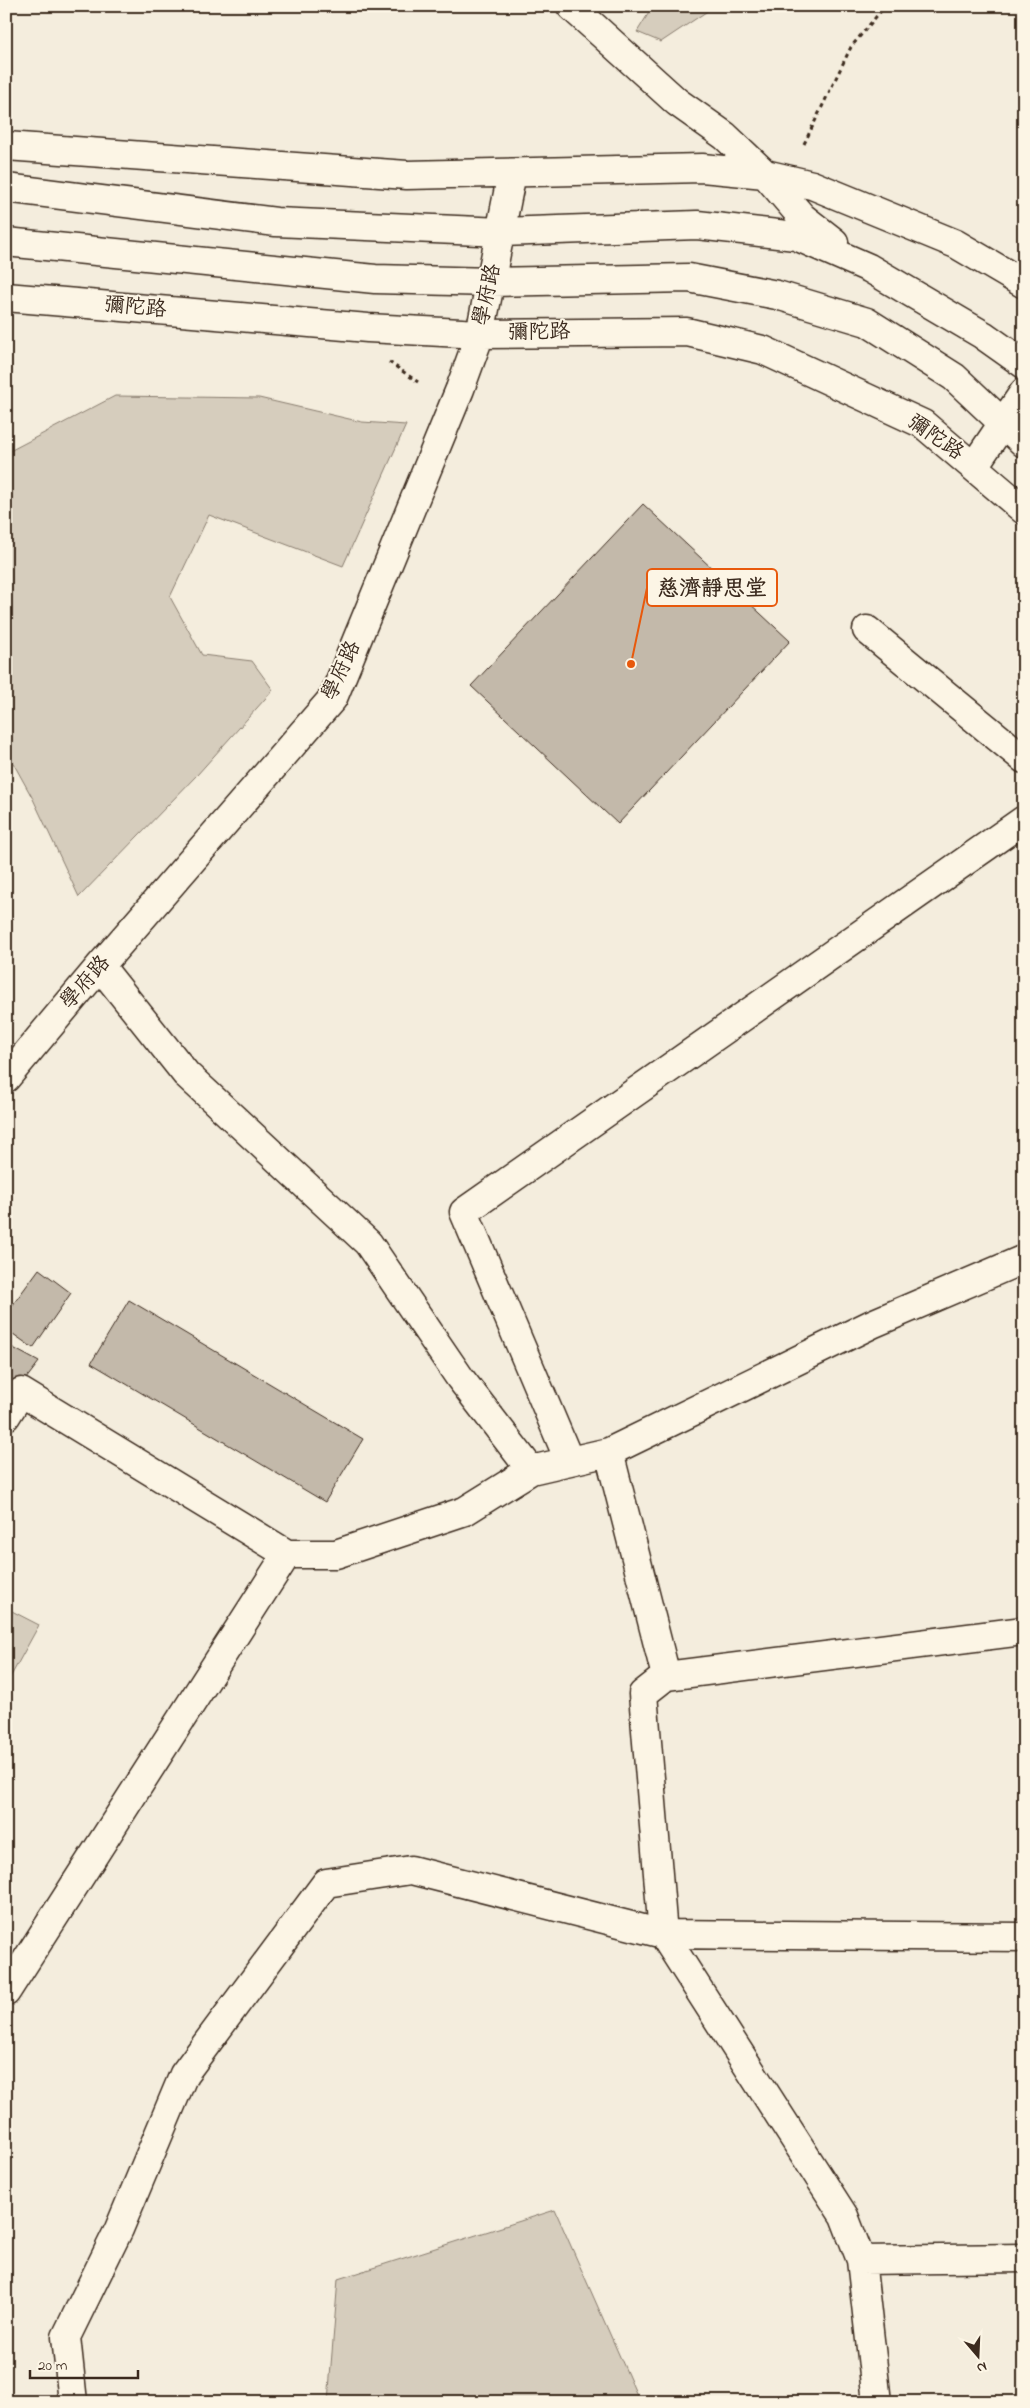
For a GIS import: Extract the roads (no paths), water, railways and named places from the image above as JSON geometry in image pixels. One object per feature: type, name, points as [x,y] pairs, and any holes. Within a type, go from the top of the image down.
[{"type":"street","points":[[571,6],[677,102],[725,136],[765,174],[802,217],[869,268]]},
{"type":"street","points":[[6,146],[407,175],[702,168],[765,174],[812,185],[956,244],[1024,284]]},
{"type":"street","name":"學府路","points":[[6,1078],[100,966],[333,698],[460,389],[480,334],[502,232],[512,173]]},
{"type":"street","points":[[6,188],[276,222],[502,232],[697,226],[796,236],[869,268],[983,335],[1024,364]]},
{"type":"street","points":[[6,242],[375,279],[492,282],[689,278],[777,295],[867,322],[954,378],[1002,425],[1024,443]]},
{"type":"street","name":"彌陀路","points":[[6,297],[368,328],[480,334],[687,332],[763,350],[923,424],[1024,510]]},
{"type":"street","points":[[974,466],[1024,392]]},
{"type":"street","points":[[867,630],[1024,759]]},
{"type":"street","points":[[569,1460],[464,1212],[1024,820]]},
{"type":"street","points":[[100,966],[186,1074],[368,1243],[460,1378],[531,1470]]},
{"type":"street","points":[[6,1416],[21,1392],[287,1554],[336,1554],[465,1511],[531,1470],[609,1452],[872,1324],[1024,1259]]},
{"type":"street","points":[[609,1452],[666,1676]]},
{"type":"street","points":[[6,1992],[287,1554]]},
{"type":"street","points":[[877,2402],[861,2260],[844,2216],[662,1934],[643,1694],[666,1676],[1024,1631]]},
{"type":"street","points":[[73,2402],[66,2337],[120,2229],[184,2074],[326,1883],[411,1870],[662,1934],[1024,1937]]},
{"type":"street","points":[[861,2260],[1024,2258]]},
{"type":"place","name":"慈濟靜思堂","points":[[631,664]]}]
